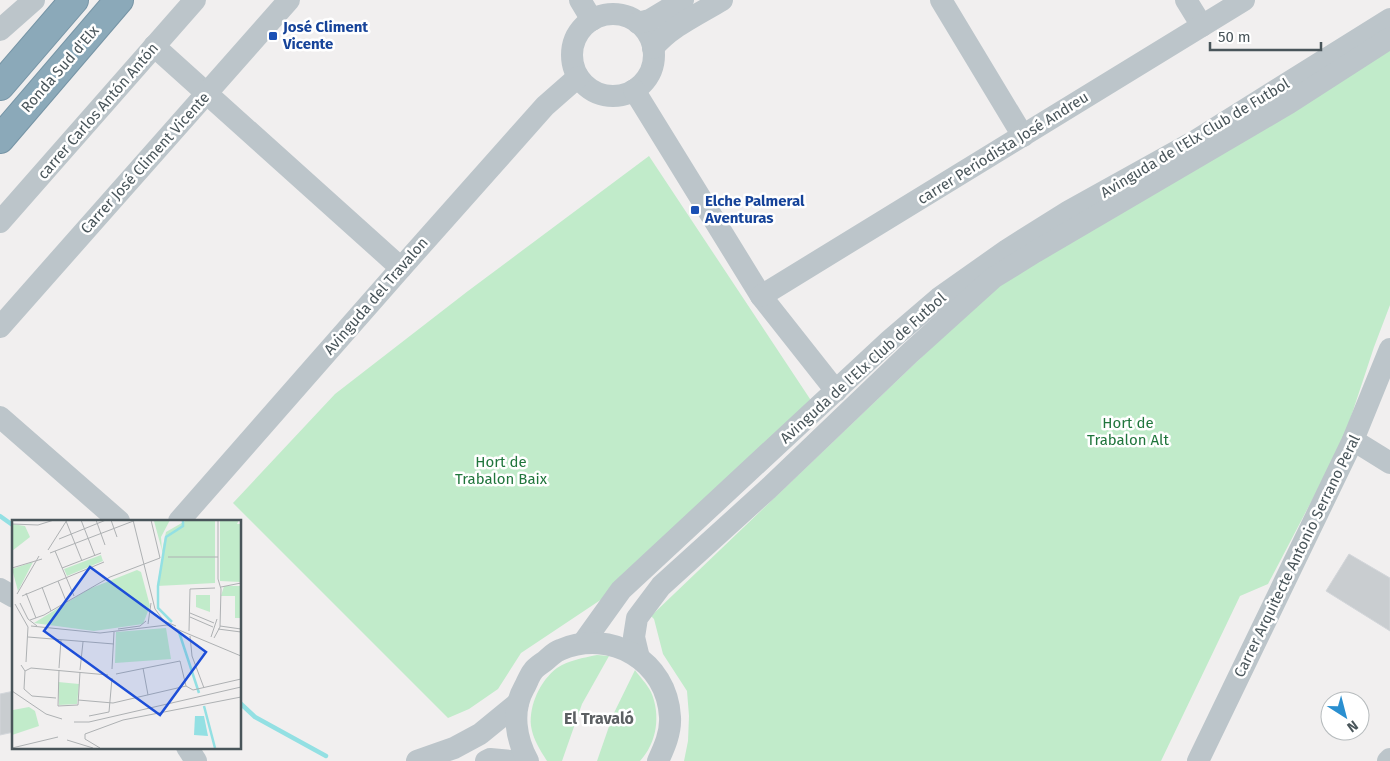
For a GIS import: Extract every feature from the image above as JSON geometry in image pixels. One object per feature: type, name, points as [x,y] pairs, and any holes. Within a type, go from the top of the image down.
[{"type":"highway","points":[[0,86],[74,0]]},
{"type":"highway","name":"Ronda Sud d'Elx","points":[[0,138],[119,0]]},
{"type":"street","points":[[0,30],[34,0]]},
{"type":"street","name":"carrer Carlos Antón Antón","points":[[0,222],[195,0]]},
{"type":"street","name":"Carrer José Climent Vicente","points":[[0,327],[289,0]]},
{"type":"street","points":[[580,0],[592,20]]},
{"type":"street","points":[[638,23],[650,20],[683,0]]},
{"type":"street","points":[[653,48],[660,39],[672,30],[722,0]]},
{"type":"street","points":[[941,0],[1023,136]]},
{"type":"street","points":[[1186,0],[1202,26]]},
{"type":"street","name":"carrer Periodista José Andreu","points":[[761,296],[1244,0]]},
{"type":"street","points":[[618,14],[631,18],[638,23],[650,37],[653,48],[653,62],[649,74],[643,83],[634,90],[622,95],[608,96],[591,90],[578,77],[572,61],[573,46],[580,31],[592,20],[606,15],[618,14]]},
{"type":"street","name":"Avinguda de l'Elx Club de Futbol","points":[[582,643],[621,590],[890,340],[939,298],[1007,250],[1070,211],[1195,141],[1390,18]]},
{"type":"street","name":"Avinguda de l'Elx Club de Futbol","points":[[639,658],[634,637],[637,618],[661,586],[768,489],[910,353],[993,278],[1289,103],[1390,38]]},
{"type":"street","points":[[154,46],[400,268]]},
{"type":"street","name":"Avinguda del Travalon","points":[[179,520],[545,106],[578,77]]},
{"type":"street","points":[[634,90],[761,296],[836,390]]},
{"type":"street","name":"Carrer Arquitecte Antonio Serrano Peral","points":[[1198,761],[1353,440],[1389,355]]},
{"type":"street","points":[[0,417],[118,520]]},
{"type":"street","points":[[1353,440],[1390,463]]},
{"type":"street","points":[[0,589],[12,596]]},
{"type":"street","points":[[528,761],[518,737],[516,721],[520,696],[533,671],[558,650],[582,643],[607,643],[639,658],[650,667],[665,691],[670,718],[666,743],[658,761]]},
{"type":"street","points":[[417,761],[454,748],[480,734],[518,703]]},
{"type":"street","points":[[187,748],[196,761]]},
{"type":"street","points":[[486,761],[490,759],[512,761]]},
{"type":"green space","name":"Hort de Trabalon Alt","points":[[1390,48],[1390,305],[1343,441],[1268,584],[1240,596],[1161,761],[684,761],[688,741],[687,691],[663,654],[654,619],[651,616],[999,283]]},
{"type":"green space","name":"Hort de Trabalon Baix","points":[[649,156],[814,405],[602,599],[521,653],[498,689],[469,709],[448,718],[233,503],[335,394],[468,291]]},
{"type":"green space","points":[[597,655],[609,656],[582,704],[562,761],[547,761],[539,749],[531,726],[532,710],[537,694],[545,680],[557,668],[571,661]]},
{"type":"green space","points":[[635,670],[651,692],[654,701],[656,728],[654,737],[646,754],[640,761],[597,761],[613,715]]},
{"type":"building","points":[[1349,554],[1390,578],[1390,631],[1326,591]]},
{"type":"building","points":[[12,691],[12,732],[0,735],[0,694]]},
{"type":"waterway","points":[[0,516],[12,525]]},
{"type":"waterway","points":[[241,704],[255,717],[326,756]]},
{"type":"place","name":"José Climent Vicente","points":[[273,36]]},
{"type":"place","name":"Elche Palmeral Aventuras","points":[[695,210]]},
{"type":"district","name":"El Travaló","points":[[599,718]]}]
